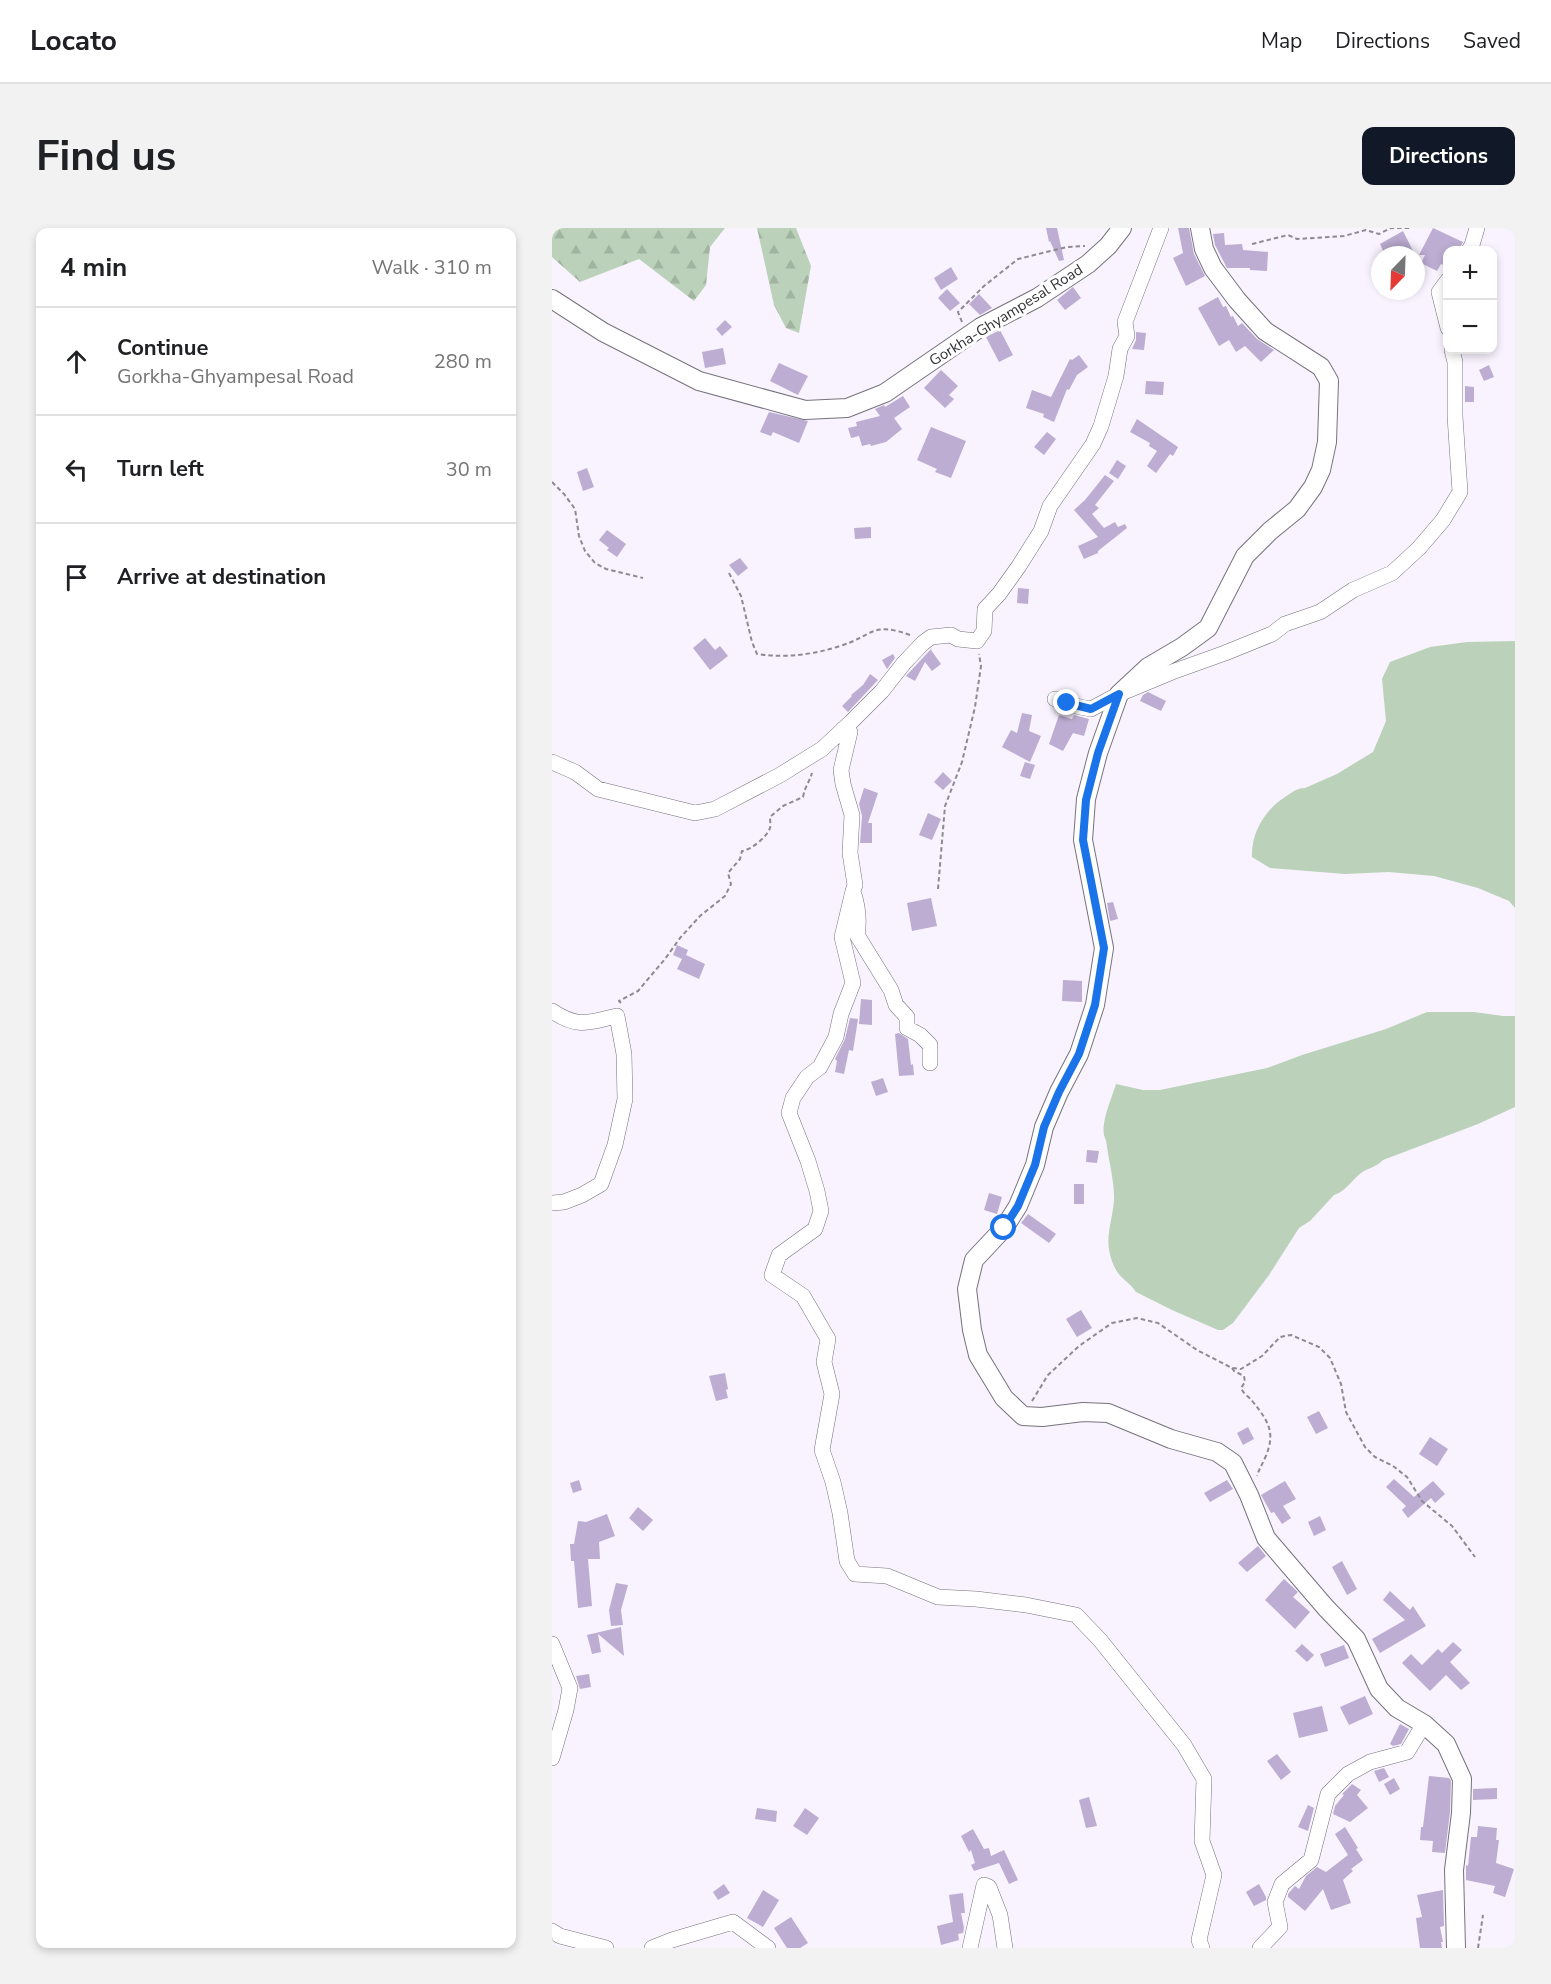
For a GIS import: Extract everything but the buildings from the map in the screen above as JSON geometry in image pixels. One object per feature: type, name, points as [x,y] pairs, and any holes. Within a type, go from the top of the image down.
[{"type":"main road","name":"Gorkha-Ghyampesal Road","points":[[552,300],[603,332],[699,381],[805,410],[847,408],[885,393],[982,326],[1037,298],[1088,264],[1108,246],[1122,228]]},
{"type":"main road","points":[[1200,228],[1204,249],[1213,268],[1237,300],[1265,331],[1321,367],[1329,381],[1327,442],[1321,470],[1313,488],[1297,509],[1245,556],[1208,627],[1182,647],[1148,667],[1119,694],[1098,753],[1086,800],[1083,840],[1104,948],[1095,1005],[1079,1054],[1044,1127],[1035,1165],[1018,1206],[1004,1228],[974,1260],[967,1289],[972,1330],[978,1355],[1004,1398],[1023,1416],[1042,1417],[1083,1412],[1108,1413],[1171,1439],[1201,1446],[1227,1457],[1237,1468],[1266,1538],[1326,1608],[1356,1638],[1379,1689],[1397,1708],[1424,1724],[1446,1744],[1462,1779],[1461,1813],[1454,1870],[1456,1948]]},
{"type":"street","points":[[552,762],[575,772],[598,789],[695,813],[715,809],[780,775],[822,749],[882,691],[923,643],[932,637],[951,635],[958,639],[977,641],[984,631],[985,609],[999,594],[1036,540],[1050,506],[1093,444],[1101,426],[1116,376],[1120,349],[1127,336],[1125,322],[1161,228]]},
{"type":"street","points":[[1471,246],[1477,228]]},
{"type":"street","points":[[1443,287],[1439,292],[1443,308]]},
{"type":"street","points":[[1055,699],[1091,709],[1119,694],[1172,672],[1272,634],[1285,624],[1320,612],[1353,590],[1392,573],[1419,548],[1443,520],[1460,492],[1453,354]]},
{"type":"street","points":[[843,729],[850,732],[841,770],[852,815],[850,853],[855,885],[842,937],[853,983],[841,1014],[836,1037],[820,1067],[807,1077],[793,1098],[789,1113],[808,1161],[821,1211],[815,1229],[779,1255],[772,1275],[803,1296],[828,1339],[824,1362],[832,1394],[822,1450],[836,1492],[847,1562],[855,1574],[887,1576],[938,1597],[1026,1605],[1076,1615],[1100,1640],[1184,1745],[1204,1779],[1202,1841],[1215,1875],[1199,1940],[1202,1948]]},
{"type":"street","points":[[853,891],[858,905],[860,924],[857,935],[891,990],[896,1005],[907,1017],[907,1028],[920,1035],[930,1045],[930,1063]]},
{"type":"street","points":[[552,1011],[561,1018],[579,1024],[617,1016],[624,1054],[625,1099],[615,1145],[601,1184],[564,1202],[552,1203]]},
{"type":"street","points":[[552,1644],[570,1688],[552,1758]]},
{"type":"street","points":[[1260,1948],[1280,1927],[1275,1902],[1282,1884],[1311,1860],[1328,1794],[1347,1774],[1370,1762],[1407,1752],[1424,1724]]},
{"type":"street","points":[[970,1948],[984,1885],[989,1887],[1000,1915],[1005,1948]]},
{"type":"street","points":[[652,1948],[733,1922],[768,1948]]},
{"type":"street","points":[[552,1931],[560,1936],[606,1948]]},
{"type":"path","points":[[1252,244],[1288,235],[1297,239],[1344,236],[1366,230],[1379,234],[1391,228],[1412,228]]},
{"type":"path","points":[[982,326],[975,324],[971,328],[964,327],[958,312],[984,286],[1018,259],[1067,247],[1099,243],[1108,246]]},
{"type":"path","points":[[552,482],[575,509],[579,536],[585,551],[596,563],[606,569],[643,578]]},
{"type":"path","points":[[729,573],[741,596],[757,654],[779,657],[810,655],[843,645],[868,632],[884,628],[909,634],[923,643]]},
{"type":"path","points":[[938,889],[945,806],[962,762],[980,676],[981,666],[977,641]]},
{"type":"path","points":[[617,1016],[625,1011],[619,1001],[638,991],[680,938],[700,916],[724,896],[731,884],[728,873],[740,860],[742,851],[756,844],[770,829],[770,817],[783,806],[803,797],[804,786],[810,780],[812,772]]},
{"type":"path","points":[[1023,1416],[1047,1375],[1079,1346],[1112,1323],[1137,1318],[1158,1323],[1197,1350],[1244,1376],[1245,1383],[1241,1388],[1244,1394],[1252,1399],[1268,1421],[1270,1438],[1265,1458],[1259,1469],[1254,1489],[1249,1495]]},
{"type":"path","points":[[1232,1368],[1241,1369],[1262,1356],[1280,1337],[1291,1335],[1319,1347],[1330,1358],[1337,1372],[1346,1412],[1365,1447],[1407,1477],[1422,1501],[1452,1527],[1475,1557]]},
{"type":"path","points":[[1478,1948],[1483,1915]]},
{"type":"green space","points":[[552,228],[725,228],[710,247],[706,285],[694,301],[639,259],[580,282],[552,257]]},
{"type":"green space","points":[[757,228],[796,228],[811,266],[799,333],[786,328],[774,305]]},
{"type":"green space","points":[[1515,641],[1515,908],[1509,901],[1478,888],[1434,876],[1389,872],[1345,874],[1270,868],[1252,857],[1257,830],[1280,800],[1296,790],[1337,774],[1373,752],[1386,721],[1382,679],[1390,662],[1430,647],[1467,642]]},
{"type":"green space","points":[[1427,1012],[1474,1012],[1515,1016],[1515,1107],[1478,1124],[1383,1160],[1361,1173],[1345,1189],[1334,1195],[1310,1221],[1299,1228],[1269,1275],[1233,1323],[1223,1330],[1218,1330],[1172,1310],[1136,1292],[1120,1275],[1109,1250],[1114,1194],[1104,1135],[1106,1113],[1116,1084],[1143,1090],[1160,1090],[1267,1068],[1386,1029]]},
{"type":"route","points":[[1004,1228],[1018,1206],[1035,1165],[1044,1127],[1079,1054],[1095,1005],[1104,948],[1083,840],[1086,800],[1098,753],[1119,694],[1091,709],[1067,703]]}]
